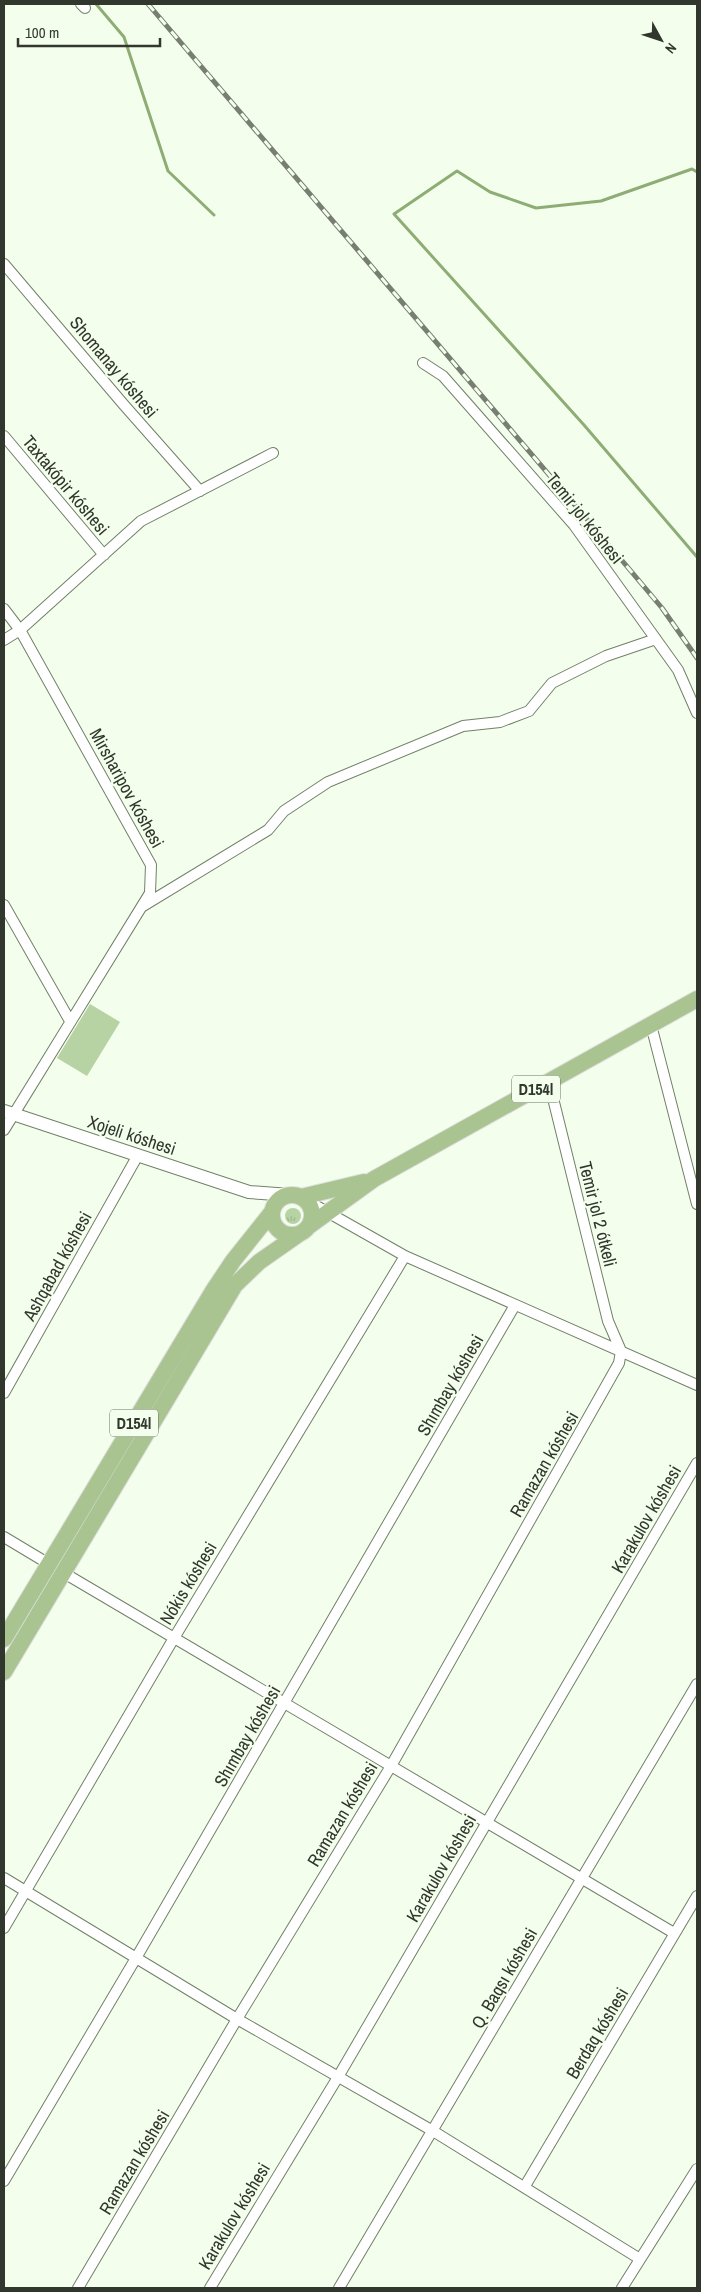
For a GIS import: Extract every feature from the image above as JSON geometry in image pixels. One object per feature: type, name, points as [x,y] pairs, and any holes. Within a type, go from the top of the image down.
[{"type":"main road","name":"D154l","points":[[4,1639],[56,1569],[235,1285],[259,1262],[374,1179],[697,999]]},
{"type":"main road","name":"D154l","points":[[4,1672],[56,1569],[214,1291],[278,1201],[374,1179]]},
{"type":"main road","points":[[272,1212],[272,1219],[279,1231],[285,1234],[304,1230],[312,1221],[312,1210],[299,1197]]},
{"type":"street","name":"Shomanay kóshesi","points":[[4,264],[200,491]]},
{"type":"street","name":"Temir jol kóshesi","points":[[423,363],[444,376],[574,525],[678,670],[697,713]]},
{"type":"street","name":"Taxtakópir kóshesi","points":[[4,436],[104,555]]},
{"type":"street","points":[[4,640],[20,630],[141,521],[273,453]]},
{"type":"street","name":"Mirsharipov kóshesi","points":[[4,610],[20,630],[151,865],[150,893],[70,1021],[8,1112],[4,1130]]},
{"type":"street","points":[[140,908],[268,830],[284,811],[328,782],[463,726],[500,722],[529,711],[552,683],[606,656],[656,639]]},
{"type":"street","points":[[4,905],[70,1021]]},
{"type":"street","points":[[651,1025],[697,1204]]},
{"type":"street","name":"Temir jol 2 ótkeli","points":[[549,1082],[608,1321],[621,1351]]},
{"type":"street","name":"Xojeli kóshesi","points":[[8,1112],[249,1192]]},
{"type":"street","name":"Ashqabad kóshesi","points":[[4,1393],[138,1155]]},
{"type":"street","points":[[249,1192],[299,1197],[405,1256],[697,1385]]},
{"type":"street","points":[[249,1192],[261,1200],[272,1212]]},
{"type":"street","name":"Nókis kóshesi","points":[[4,1928],[174,1638],[405,1256]]},
{"type":"street","name":"Shımbay kóshesi","points":[[4,2181],[285,1703],[515,1305]]},
{"type":"street","name":"Ramazan kóshesi","points":[[78,2288],[237,2019],[390,1766],[619,1363],[621,1351]]},
{"type":"street","name":"Karakulov kóshesi","points":[[210,2288],[338,2077],[697,1463]]},
{"type":"street","points":[[4,1537],[674,1933]]},
{"type":"street","name":"Q. Baqsı kóshesi","points":[[339,2288],[697,1684]]},
{"type":"street","points":[[4,1878],[237,2019],[525,2186],[640,2259]]},
{"type":"street","name":"Berdaq kóshesi","points":[[525,2186],[697,1896]]},
{"type":"street","points":[[622,2288],[697,2169]]},
{"type":"green space","points":[[90,1004],[120,1022],[87,1076],[57,1058]]},
{"type":"green space","points":[[293,1208],[299,1210],[301,1216],[299,1222],[293,1224],[287,1222],[285,1216],[287,1210]]},
{"type":"waterway","points":[[96,4],[124,37],[168,171],[214,215]]},
{"type":"waterway","points":[[697,172],[692,169],[601,201],[536,208],[490,192],[457,171],[394,214],[584,425],[697,557]]},
{"type":"railway","points":[[148,4],[662,608],[697,658]]}]
